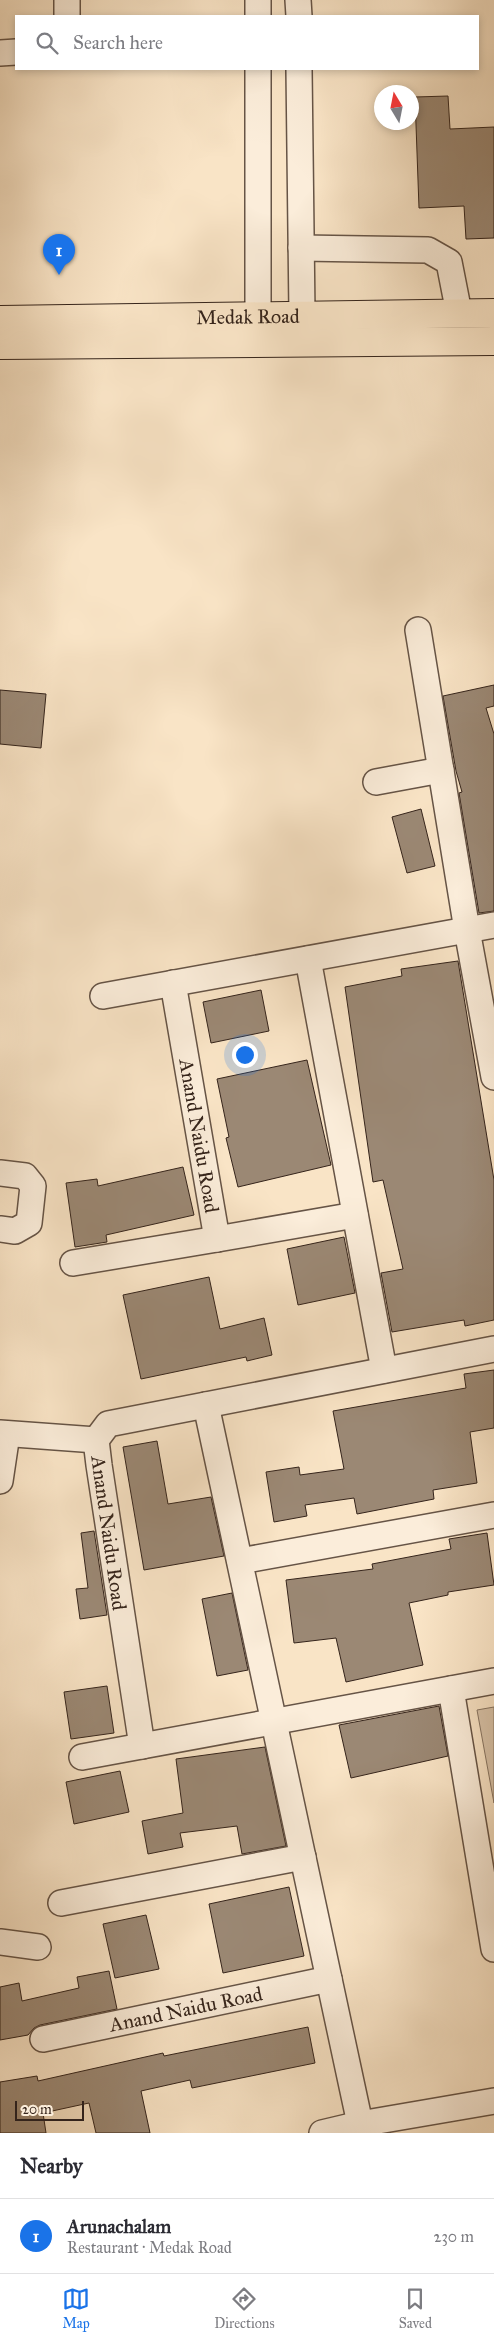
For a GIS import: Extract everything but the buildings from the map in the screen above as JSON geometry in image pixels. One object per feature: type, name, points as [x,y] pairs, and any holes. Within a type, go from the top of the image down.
[{"type":"main road","name":"Medak Road","points":[[0,320],[302,314],[494,313]]},
{"type":"main road","name":"Medak Road","points":[[0,345],[494,341]]},
{"type":"street","points":[[67,0],[67,15]]},
{"type":"street","points":[[258,0],[258,15]]},
{"type":"street","points":[[298,0],[299,15]]},
{"type":"street","points":[[0,53],[15,52]]},
{"type":"street","points":[[258,70],[258,316]]},
{"type":"street","points":[[299,70],[302,314]]},
{"type":"street","points":[[259,177],[300,176]]},
{"type":"street","points":[[301,248],[428,250],[449,262],[458,313]]},
{"type":"street","points":[[418,630],[467,930],[494,1077]]},
{"type":"street","points":[[376,782],[441,770]]},
{"type":"street","points":[[103,996],[494,924]]},
{"type":"street","points":[[308,959],[384,1370]]},
{"type":"street","name":"Anand Naidu Road","points":[[173,983],[217,1239],[355,1215]]},
{"type":"street","points":[[0,1174],[25,1176],[33,1186],[28,1223],[16,1231],[0,1229]]},
{"type":"street","points":[[73,1263],[217,1239]]},
{"type":"street","name":"Anand Naidu Road","points":[[142,1746],[96,1440],[108,1424],[494,1349]]},
{"type":"street","points":[[206,1405],[361,2129]]},
{"type":"street","points":[[0,1481],[4,1433],[96,1440]]},
{"type":"street","points":[[240,1561],[494,1515]]},
{"type":"street","points":[[82,1757],[494,1681]]},
{"type":"street","points":[[451,1689],[493,1942]]},
{"type":"street","points":[[61,1903],[303,1857]]},
{"type":"street","points":[[0,1942],[38,1947]]},
{"type":"street","name":"Anand Naidu Road","points":[[44,2039],[329,1979]]},
{"type":"street","points":[[322,2133],[361,2129],[494,2101]]},
{"type":"shaded area","points":[[494,1707],[494,1803],[477,1710]]},
{"type":"place","name":"Arunachalam","points":[[59,275]]}]
